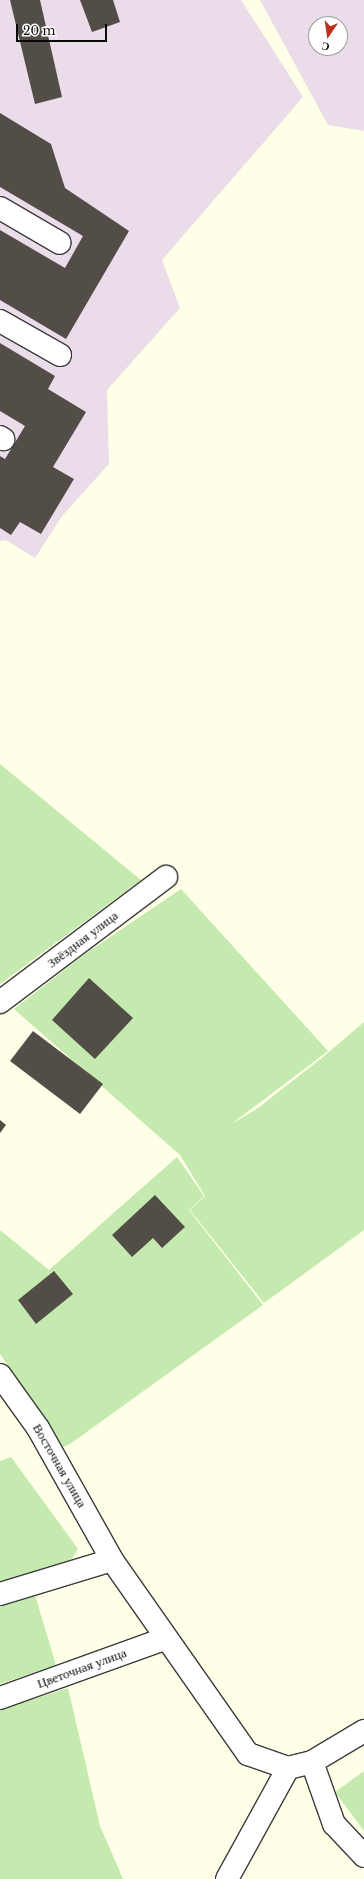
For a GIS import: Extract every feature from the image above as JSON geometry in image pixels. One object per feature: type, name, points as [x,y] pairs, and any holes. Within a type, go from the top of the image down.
[{"type":"street","points":[[0,208],[60,243]]},
{"type":"street","points":[[0,321],[60,355]]},
{"type":"street","name":"Звёздная улица","points":[[0,1002],[166,877]]},
{"type":"street","name":"Восточная улица","points":[[0,1375],[38,1428],[112,1560],[164,1639],[248,1754],[288,1768]]},
{"type":"street","points":[[0,1594],[112,1560]]},
{"type":"street","name":"Цветочная улица","points":[[0,1698],[164,1639]]},
{"type":"street","points":[[227,1879],[288,1768],[312,1762],[364,1731]]},
{"type":"street","points":[[312,1762],[334,1824],[364,1856]]},
{"type":"shaded area","points":[[0,0],[241,0],[303,97],[162,260],[180,308],[107,390],[109,464],[62,516],[35,558],[6,540],[0,541]]},
{"type":"shaded area","points":[[260,0],[364,0],[364,131],[328,125]]},
{"type":"green space","points":[[0,764],[141,880],[0,984]]},
{"type":"green space","points":[[181,889],[328,1051],[230,1125],[258,1108],[323,1057],[364,1022],[364,1230],[264,1303],[190,1210],[205,1196],[180,1155],[14,1009],[85,954]]},
{"type":"green space","points":[[177,1157],[204,1196],[189,1210],[263,1305],[70,1444],[49,1453],[0,1373],[9,1367],[0,1354],[0,1230],[49,1270]]},
{"type":"green space","points":[[11,1457],[78,1549],[68,1564],[0,1586],[0,1461]]},
{"type":"green space","points":[[35,1595],[56,1665],[0,1684],[0,1606]]},
{"type":"green space","points":[[68,1688],[100,1826],[123,1879],[0,1879],[0,1710]]},
{"type":"green space","points":[[364,1771],[364,1831],[335,1792]]},
{"type":"building","points":[[10,0],[40,0],[62,97],[35,104]]},
{"type":"building","points":[[80,0],[113,0],[120,22],[92,32]]},
{"type":"building","points":[[0,113],[51,144],[65,188],[129,231],[66,339],[0,300],[0,230],[65,268],[83,236],[0,187]]},
{"type":"building","points":[[0,343],[55,376],[48,389],[86,412],[53,467],[74,479],[41,534],[20,522],[11,535],[0,528],[0,456],[5,459],[25,426],[0,411]]},
{"type":"building","points":[[89,978],[133,1018],[95,1059],[52,1020]]},
{"type":"building","points":[[33,1031],[103,1084],[80,1114],[10,1061]]},
{"type":"building","points":[[0,1120],[6,1125],[0,1133]]},
{"type":"building","points":[[155,1195],[185,1227],[162,1248],[153,1238],[132,1257],[112,1235]]},
{"type":"building","points":[[54,1271],[73,1294],[36,1324],[18,1300]]}]
